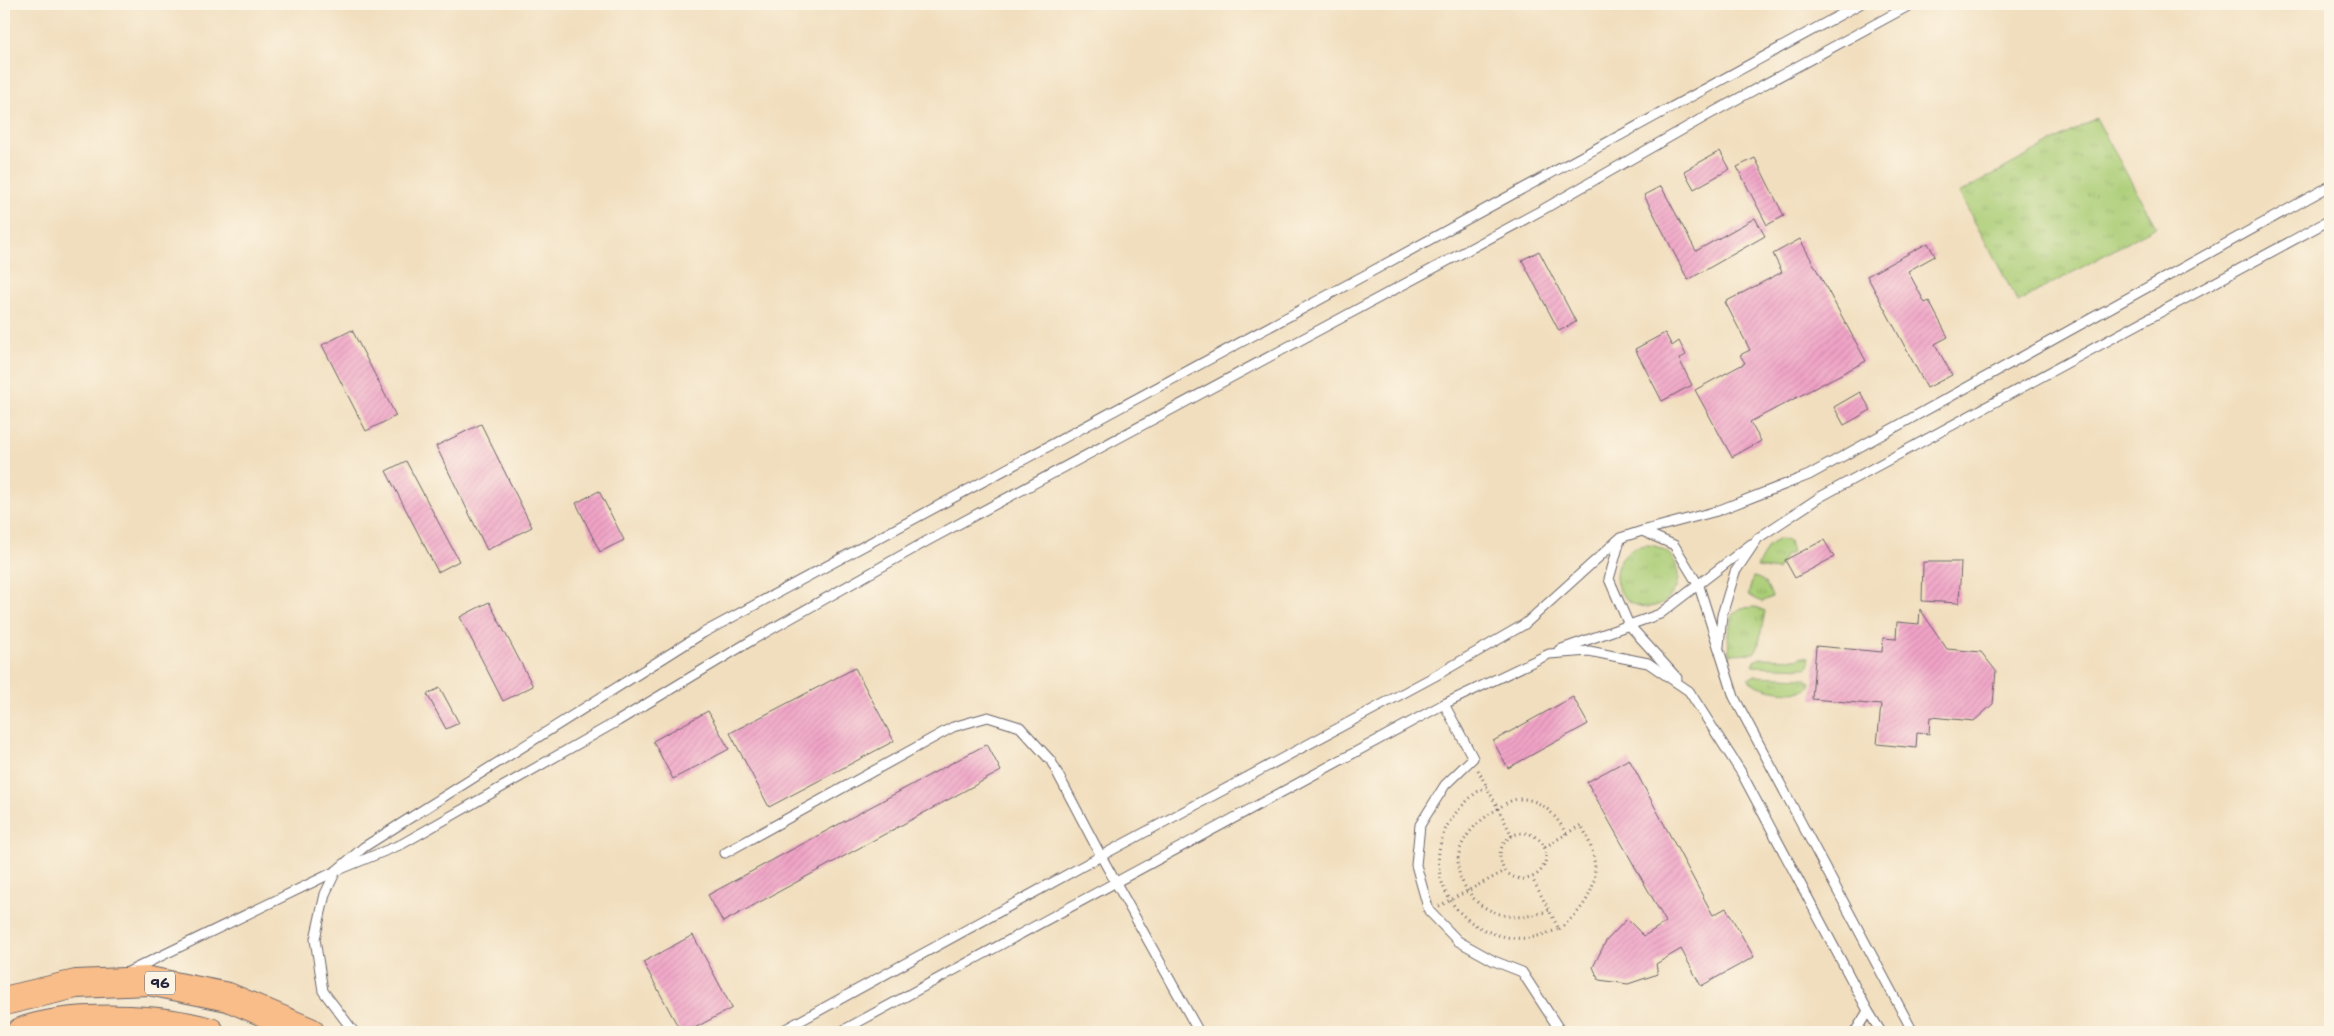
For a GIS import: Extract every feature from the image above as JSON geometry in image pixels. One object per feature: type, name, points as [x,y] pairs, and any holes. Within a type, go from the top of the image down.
[{"type":"highway","name":"96","points":[[4,1001],[76,984],[149,981],[228,996],[310,1032]]},
{"type":"highway","points":[[21,1032],[102,1018],[191,1026],[210,1032]]},
{"type":"lane","points":[[354,1032],[323,991],[315,939],[325,894],[336,871],[372,842],[703,634],[1860,4]]},
{"type":"lane","points":[[105,983],[336,871],[402,844],[618,722],[754,639],[927,541],[1542,210],[1708,115],[1912,4]]},
{"type":"lane","points":[[780,1032],[1435,676],[1526,624],[1620,538],[1717,511],[1809,476],[2330,186]]},
{"type":"lane","points":[[840,1032],[1444,704],[1549,654],[1660,614],[1699,586],[1758,538],[1820,497],[2330,220]]},
{"type":"lane","points":[[1642,531],[1674,544],[1699,586],[1734,698],[1913,1032]]},
{"type":"lane","points":[[1620,538],[1609,580],[1629,624],[1689,691],[1742,772],[1868,1011],[1881,1032]]},
{"type":"lane","points":[[1719,652],[1722,616],[1735,572],[1758,538]]},
{"type":"lane","points":[[1549,654],[1589,652],[1648,663],[1689,691]]},
{"type":"lane","points":[[1444,704],[1472,758],[1445,785],[1420,825],[1416,866],[1429,911],[1458,941],[1494,961],[1522,972],[1561,1032]]},
{"type":"lane","points":[[725,853],[953,727],[988,717],[1020,727],[1052,761],[1101,856],[1199,1032]]},
{"type":"lane","points":[[1855,1032],[1868,1011]]},
{"type":"path","points":[[1472,758],[1512,836]]},
{"type":"path","points":[[1487,787],[1477,791],[1455,813],[1446,827],[1440,844],[1439,864],[1442,884],[1449,900],[1470,923],[1490,934],[1516,938],[1538,936],[1559,929],[1576,916],[1587,902],[1594,883],[1596,864],[1588,836],[1581,825],[1544,846]]},
{"type":"path","points":[[1550,910],[1534,916],[1518,918],[1497,914],[1480,905],[1467,891],[1460,877],[1458,862],[1461,843],[1479,820],[1508,802],[1520,799],[1536,802],[1551,812],[1562,824],[1566,834]]},
{"type":"path","points":[[1518,833],[1529,833],[1541,840],[1544,846],[1546,860],[1542,871],[1532,878],[1515,878],[1505,871],[1500,854],[1503,844],[1512,836],[1518,833]]},
{"type":"path","points":[[1429,911],[1505,871]]},
{"type":"path","points":[[1532,878],[1559,929]]},
{"type":"green space","points":[[2096,118],[2156,227],[2018,302],[1959,193]]},
{"type":"green space","points":[[1779,539],[1789,541],[1792,553],[1785,556],[1777,570],[1757,567],[1769,545]]},
{"type":"green space","points":[[1641,545],[1653,545],[1669,554],[1676,564],[1678,576],[1676,588],[1669,598],[1653,607],[1641,607],[1630,602],[1621,593],[1616,582],[1616,570],[1621,559],[1630,550]]},
{"type":"green space","points":[[1753,577],[1763,581],[1772,597],[1762,602],[1748,595]]},
{"type":"green space","points":[[1755,607],[1765,611],[1759,643],[1754,653],[1729,654],[1728,634],[1733,614],[1741,608]]},
{"type":"green space","points":[[1802,656],[1809,657],[1810,664],[1806,668],[1753,666],[1755,661],[1760,658],[1799,659]]},
{"type":"green space","points":[[1754,676],[1805,678],[1810,682],[1810,687],[1797,692],[1778,691],[1760,686],[1748,679]]},
{"type":"building","points":[[1720,151],[1730,169],[1694,189],[1684,171]]},
{"type":"building","points":[[1755,158],[1784,216],[1767,225],[1737,167]]},
{"type":"building","points":[[1661,186],[1696,251],[1755,218],[1765,236],[1688,280],[1644,195]]},
{"type":"building","points":[[1800,239],[1866,361],[1750,422],[1761,441],[1732,457],[1695,390],[1745,363],[1740,355],[1750,350],[1725,302],[1782,272],[1773,254]]},
{"type":"building","points":[[1928,243],[1935,256],[1908,271],[1925,303],[1929,301],[1948,337],[1935,344],[1952,375],[1927,388],[1867,276]]},
{"type":"building","points":[[1539,251],[1576,322],[1559,331],[1522,260]]},
{"type":"building","points":[[352,330],[396,416],[366,431],[322,345]]},
{"type":"building","points":[[1665,333],[1672,346],[1679,341],[1686,355],[1679,359],[1692,385],[1662,401],[1635,349]]},
{"type":"building","points":[[1860,392],[1871,410],[1844,425],[1834,407]]},
{"type":"building","points":[[481,424],[532,527],[487,550],[436,446]]},
{"type":"building","points":[[406,461],[459,561],[438,572],[386,471]]},
{"type":"building","points":[[599,491],[624,540],[600,552],[576,503]]},
{"type":"building","points":[[1824,540],[1834,557],[1795,578],[1785,560]]},
{"type":"building","points":[[1923,562],[1961,562],[1959,603],[1922,601]]},
{"type":"building","points":[[489,602],[533,686],[503,701],[460,617]]},
{"type":"building","points":[[1920,609],[1947,649],[1981,652],[1996,671],[1993,704],[1974,721],[1930,717],[1929,734],[1917,733],[1916,748],[1877,744],[1881,705],[1812,699],[1816,646],[1882,652],[1883,638],[1896,639],[1897,622],[1919,624]]},
{"type":"building","points":[[855,668],[894,741],[769,807],[730,733]]},
{"type":"building","points":[[440,688],[459,723],[446,729],[427,694]]},
{"type":"building","points":[[1573,697],[1588,724],[1508,768],[1493,741]]},
{"type":"building","points":[[708,711],[729,749],[673,779],[653,741]]},
{"type":"building","points":[[987,744],[1001,771],[723,922],[708,895]]},
{"type":"building","points":[[1629,759],[1713,915],[1726,908],[1754,957],[1701,986],[1681,949],[1656,964],[1658,974],[1628,984],[1599,980],[1593,967],[1606,941],[1627,919],[1644,936],[1666,922],[1587,782]]},
{"type":"building","points":[[693,935],[732,1008],[687,1032],[681,1032],[643,962]]}]
